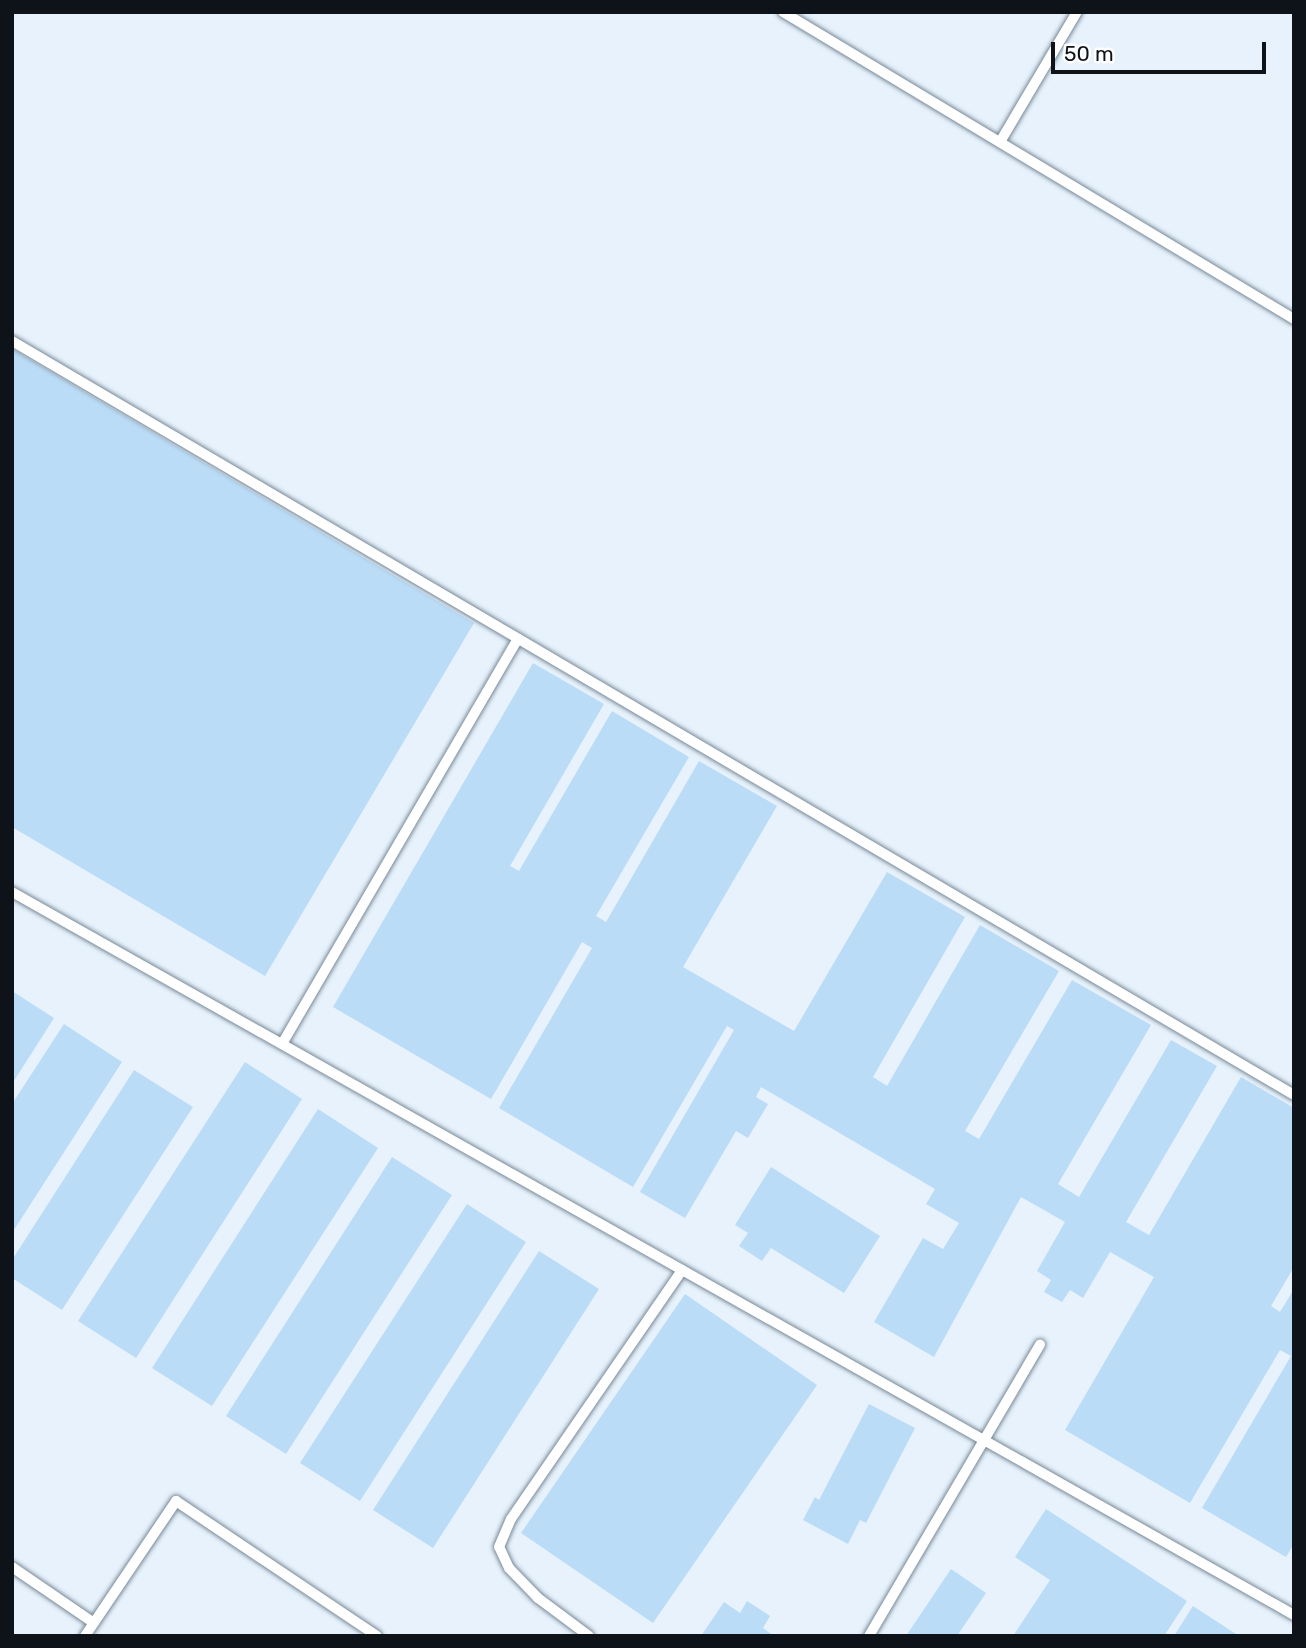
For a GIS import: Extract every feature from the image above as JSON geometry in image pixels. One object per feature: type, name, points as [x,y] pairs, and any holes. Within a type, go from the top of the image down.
[{"type":"lane","points":[[783,12],[1294,319]]},
{"type":"lane","points":[[1000,142],[1077,12]]},
{"type":"lane","points":[[12,341],[1294,1095]]},
{"type":"lane","points":[[282,1044],[518,639]]},
{"type":"lane","points":[[12,892],[1294,1615]]},
{"type":"lane","points":[[590,1636],[538,1598],[509,1568],[499,1548],[511,1519],[682,1270]]},
{"type":"lane","points":[[869,1636],[1040,1344]]},
{"type":"lane","points":[[85,1636],[176,1502],[377,1636]]},
{"type":"lane","points":[[12,1567],[94,1622]]},
{"type":"building","points":[[12,349],[474,623],[265,976],[12,827]]},
{"type":"building","points":[[533,663],[604,704],[510,866],[519,871],[612,711],[689,757],[596,916],[606,922],[699,761],[777,806],[683,967],[794,1031],[887,872],[965,917],[873,1077],[887,1086],[980,925],[1059,971],[965,1131],[979,1139],[1072,980],[1151,1025],[1058,1184],[1079,1197],[1171,1040],[1217,1066],[1126,1222],[1149,1235],[1241,1077],[1294,1108],[1294,1267],[1271,1306],[1280,1312],[1294,1289],[1294,1544],[1286,1557],[1202,1508],[1291,1356],[1280,1350],[1190,1503],[1065,1430],[1154,1277],[1110,1252],[1083,1298],[1070,1290],[1062,1302],[1044,1292],[1051,1280],[1037,1271],[1065,1222],[1021,1197],[934,1357],[874,1322],[923,1238],[943,1249],[959,1223],[926,1204],[935,1189],[761,1087],[756,1097],[768,1104],[748,1138],[736,1131],[685,1218],[640,1192],[734,1030],[727,1026],[633,1187],[499,1108],[592,948],[582,942],[491,1099],[333,1007]]},
{"type":"building","points":[[12,991],[54,1018],[12,1084]]},
{"type":"building","points":[[64,1024],[122,1062],[12,1233],[12,1104]]},
{"type":"building","points":[[245,1062],[302,1099],[136,1358],[78,1321]]},
{"type":"building","points":[[134,1070],[193,1107],[62,1310],[12,1278],[12,1260]]},
{"type":"building","points":[[318,1109],[378,1148],[212,1406],[152,1368]]},
{"type":"building","points":[[392,1157],[452,1195],[286,1454],[226,1416]]},
{"type":"building","points":[[771,1167],[880,1236],[844,1293],[771,1248],[762,1261],[739,1246],[748,1233],[735,1225]]},
{"type":"building","points":[[467,1204],[526,1242],[360,1501],[300,1463]]},
{"type":"building","points":[[539,1251],[599,1289],[433,1548],[373,1510]]},
{"type":"building","points":[[685,1294],[817,1385],[653,1623],[521,1533]]},
{"type":"building","points":[[869,1404],[915,1428],[866,1523],[860,1520],[848,1544],[803,1520],[815,1497],[819,1500]]},
{"type":"building","points":[[1046,1509],[1187,1601],[1164,1636],[1013,1636],[1050,1580],[1015,1557]]},
{"type":"building","points":[[951,1569],[986,1593],[957,1636],[906,1636]]},
{"type":"building","points":[[747,1601],[770,1616],[763,1628],[774,1636],[701,1636],[724,1602],[740,1613]]},
{"type":"building","points":[[1193,1606],[1239,1636],[1174,1636]]}]
